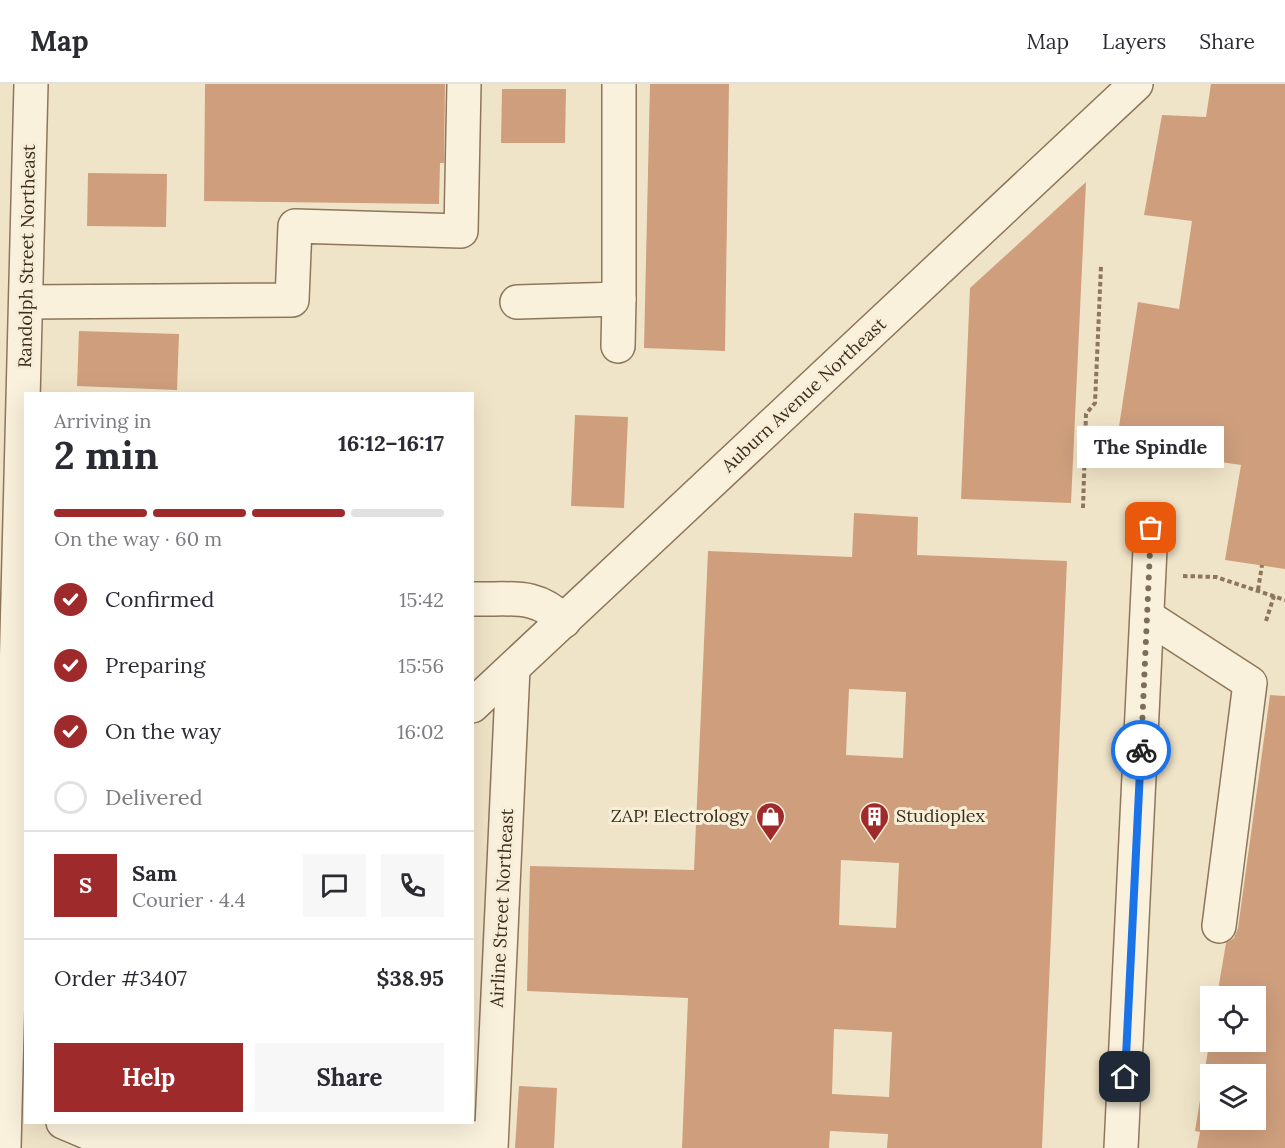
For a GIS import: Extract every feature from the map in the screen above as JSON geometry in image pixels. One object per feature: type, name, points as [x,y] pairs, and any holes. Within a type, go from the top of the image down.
[{"type":"street","name":"Randolph Street Northeast","points":[[25,392],[31,84]]},
{"type":"street","points":[[26,302],[292,300],[295,226],[462,231],[465,84]]},
{"type":"street","points":[[618,346],[619,84]]},
{"type":"street","name":"Auburn Avenue Northeast","points":[[474,704],[1136,84]]},
{"type":"street","points":[[517,302],[619,299]]},
{"type":"street","name":"Randolph Street Northeast","points":[[4,1148],[14,1090],[24,446]]},
{"type":"street","points":[[1121,1148],[1151,528]]},
{"type":"street","points":[[474,599],[533,600],[548,605],[564,621]]},
{"type":"street","points":[[1148,617],[1250,683],[1219,926]]},
{"type":"street","name":"Airline Street Northeast","points":[[491,1143],[513,668]]},
{"type":"street","points":[[68,1124],[89,1133],[491,1143]]},
{"type":"path","points":[[1083,508],[1086,414],[1095,403],[1101,266]]},
{"type":"path","points":[[1258,590],[1262,565]]},
{"type":"path","points":[[1149,575],[1216,577],[1285,600]]},
{"type":"path","points":[[1266,621],[1274,596]]},
{"type":"building","points":[[205,84],[445,84],[444,163],[440,163],[439,204],[204,201]]},
{"type":"building","points":[[650,84],[729,84],[725,351],[644,348]]},
{"type":"building","points":[[1211,84],[1285,84],[1285,569],[1225,560],[1241,465],[1116,446],[1138,302],[1179,309],[1192,221],[1144,215],[1162,115],[1206,117]]},
{"type":"building","points":[[502,89],[566,89],[565,143],[501,143]]},
{"type":"building","points":[[88,173],[167,174],[166,227],[87,226]]},
{"type":"building","points":[[1086,182],[1071,503],[961,499],[970,288]]},
{"type":"building","points":[[79,331],[179,334],[177,390],[77,386]]},
{"type":"building","points":[[575,415],[628,417],[624,508],[571,506]]},
{"type":"building","name":"Studioplex","points":[[854,513],[918,517],[917,555],[1067,561],[1042,1148],[887,1148],[888,1134],[830,1131],[829,1148],[682,1148],[688,998],[527,991],[530,866],[694,870],[708,551],[852,557]],"holes":[[[849,689],[906,692],[903,758],[846,755]],[[841,860],[899,863],[896,928],[839,925]],[[834,1029],[892,1032],[889,1097],[832,1094]]]},
{"type":"building","points":[[1270,695],[1285,696],[1285,1148],[1197,1148],[1200,1132],[1195,1131],[1200,1100],[1200,1130],[1266,1130],[1266,1064],[1206,1064],[1208,1052],[1266,1052],[1266,986],[1219,986],[1226,943],[1234,938],[1238,928]]},
{"type":"building","points":[[519,1086],[557,1088],[554,1148],[515,1148]]},
{"type":"way so far","points":[[1141,750],[1151,528]]},
{"type":"place","name":"The Spindle","points":[[1151,528]]},
{"type":"place","name":"ZAP! Electrology","points":[[770,842]]},
{"type":"place","name":"Studioplex","points":[[875,842]]},
{"type":"route","points":[[1125,1077],[1141,750]]}]
